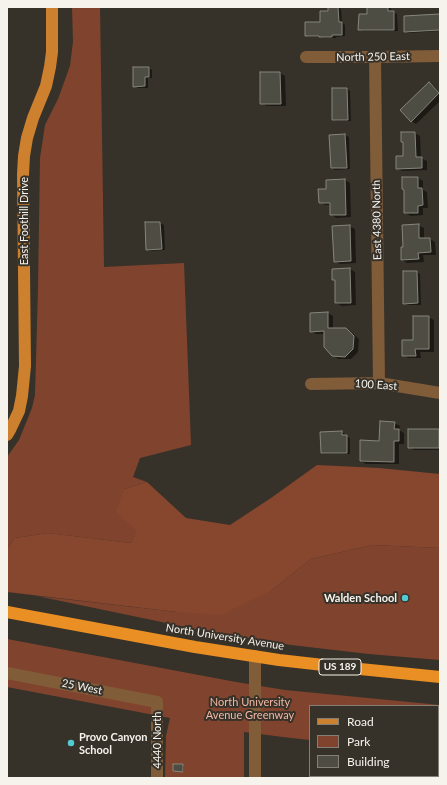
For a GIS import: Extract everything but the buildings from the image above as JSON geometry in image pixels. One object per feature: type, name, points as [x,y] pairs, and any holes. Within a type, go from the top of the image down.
[{"type":"highway","name":"North University Avenue","points":[[7,612],[195,647],[350,668],[440,677]]},
{"type":"main road","name":"East Foothill Drive","points":[[7,435],[19,411],[25,366],[24,156],[27,138],[33,118],[46,86],[50,67],[52,52],[52,7]]},
{"type":"street","name":"North 250 East","points":[[306,57],[375,58],[440,56]]},
{"type":"street","name":"East 4380 North","points":[[375,58],[379,383]]},
{"type":"street","name":"100 East","points":[[311,384],[379,383],[440,393]]},
{"type":"street","points":[[255,656],[255,778]]},
{"type":"street","name":"25 West","points":[[7,673],[157,702]]},
{"type":"street","name":"4440 North","points":[[157,702],[157,778]]},
{"type":"green space","points":[[72,7],[100,7],[104,267],[184,263],[191,445],[140,458],[133,477],[147,482],[124,489],[138,531],[131,543],[48,533],[15,538],[7,549],[7,457],[19,440],[32,408],[35,395],[40,158],[45,125],[58,99],[70,66],[73,42]]},
{"type":"green space","points":[[372,545],[440,548],[440,660],[291,645],[200,630],[37,596],[177,612],[272,590],[311,559]]},
{"type":"green space","name":"North University Avenue Greenway","points":[[7,639],[285,690],[440,705],[440,752],[439,705],[309,705],[309,740],[244,732],[244,778],[165,778],[166,736],[170,718],[7,687]]},
{"type":"shaded area","points":[[317,465],[379,468],[440,474],[440,548],[372,545],[311,559],[272,590],[221,615],[177,612],[7,592],[7,549],[15,538],[48,533],[131,543],[137,531],[116,512],[124,489],[147,482],[186,518],[230,525]]},
{"type":"place","name":"Walden School","points":[[405,598]]},
{"type":"place","name":"Provo Canyon School","points":[[71,743]]}]
